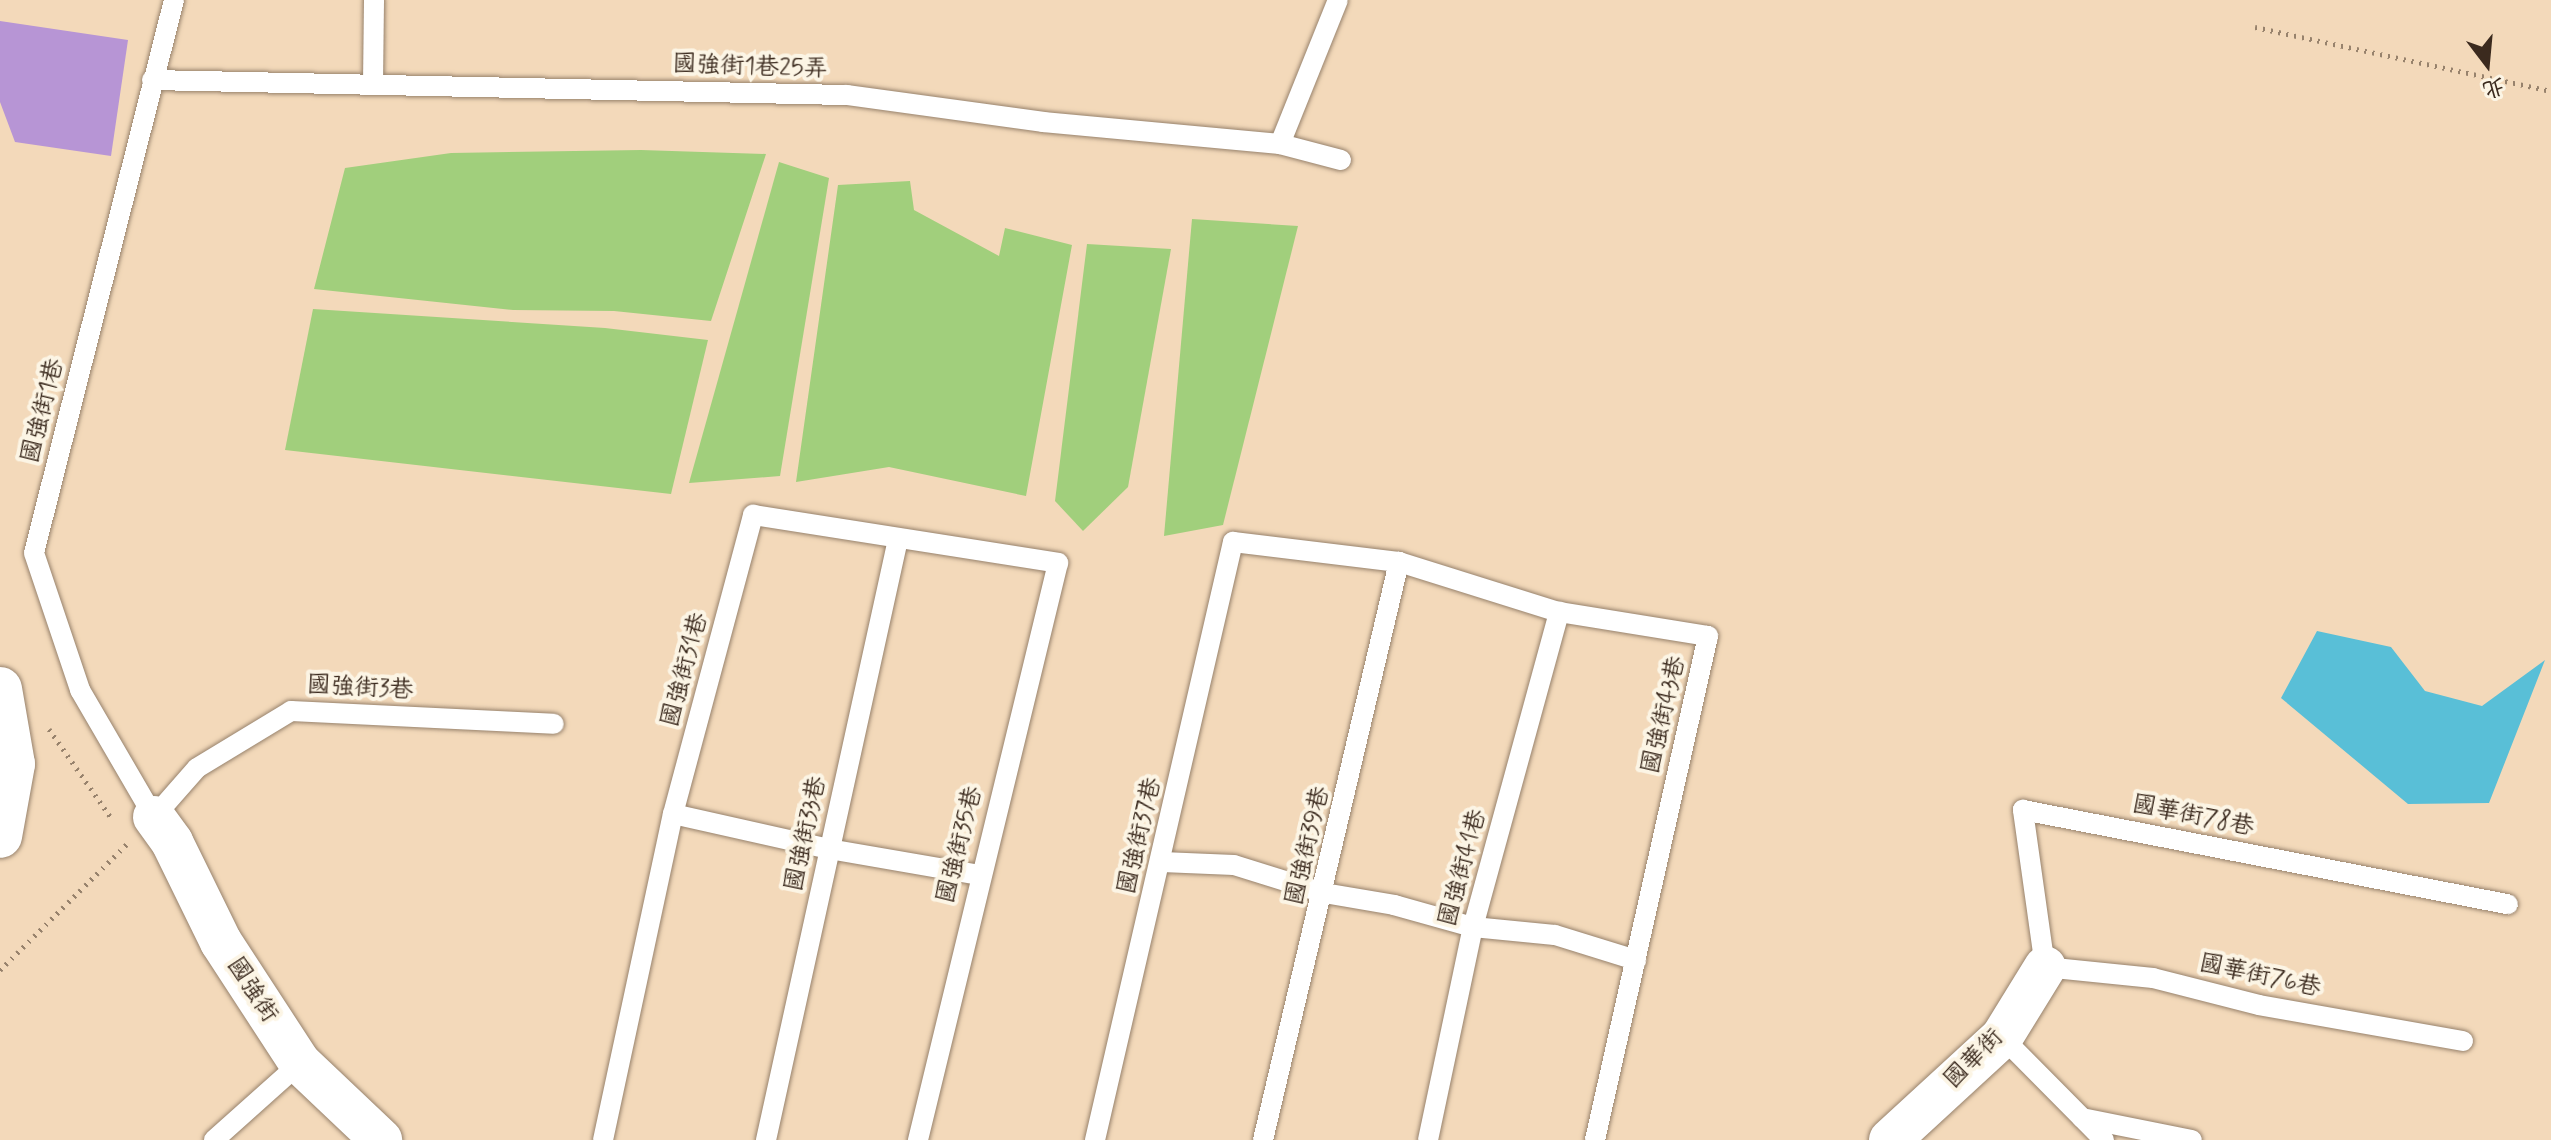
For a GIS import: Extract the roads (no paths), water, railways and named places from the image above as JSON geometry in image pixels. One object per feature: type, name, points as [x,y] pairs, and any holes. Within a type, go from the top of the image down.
[{"type":"highway","points":[[0,689],[13,764],[0,836]]},
{"type":"street","name":"國強街","points":[[141,830],[172,842],[221,942],[300,1063],[381,1140]]},
{"type":"street","name":"國華街","points":[[1890,1140],[2002,1037],[2045,967]]},
{"type":"lane","name":"國強街1巷","points":[[141,830],[80,690],[34,553],[174,0]]},
{"type":"lane","points":[[373,83],[374,0]]},
{"type":"lane","points":[[1280,144],[1338,0]]},
{"type":"lane","name":"國強街1巷25弄","points":[[152,80],[847,95],[1043,122],[1280,144],[1341,160]]},
{"type":"lane","name":"國強街31巷","points":[[603,1140],[673,814],[753,515],[1058,563]]},
{"type":"lane","name":"國強街33巷","points":[[766,1140],[898,539]]},
{"type":"lane","name":"國強街43巷","points":[[1233,542],[1399,562],[1559,612],[1708,636],[1595,1140]]},
{"type":"lane","name":"國強街37巷","points":[[1095,1140],[1162,862],[1233,542]]},
{"type":"lane","name":"國強街39巷","points":[[1263,1140],[1324,893],[1399,562]]},
{"type":"lane","name":"國強街35巷","points":[[918,1140],[979,875],[1058,563]]},
{"type":"lane","name":"國強街41巷","points":[[1428,1140],[1473,927],[1559,612]]},
{"type":"lane","name":"國強街3巷","points":[[141,830],[197,768],[291,711],[554,724]]},
{"type":"lane","name":"國華街78巷","points":[[2045,967],[2023,810],[2508,904]]},
{"type":"lane","points":[[673,814],[829,849],[979,875]]},
{"type":"lane","points":[[1162,862],[1234,865],[1324,893],[1394,905],[1473,927],[1555,935],[1636,960]]},
{"type":"lane","name":"國華街76巷","points":[[2045,967],[2153,978],[2259,1005],[2463,1041]]},
{"type":"lane","points":[[2002,1037],[2104,1140]]},
{"type":"lane","points":[[214,1140],[300,1063]]},
{"type":"lane","points":[[2082,1118],[2192,1140]]},
{"type":"water","points":[[2317,631],[2391,647],[2425,691],[2482,706],[2545,660],[2489,803],[2408,804],[2281,698]]}]
